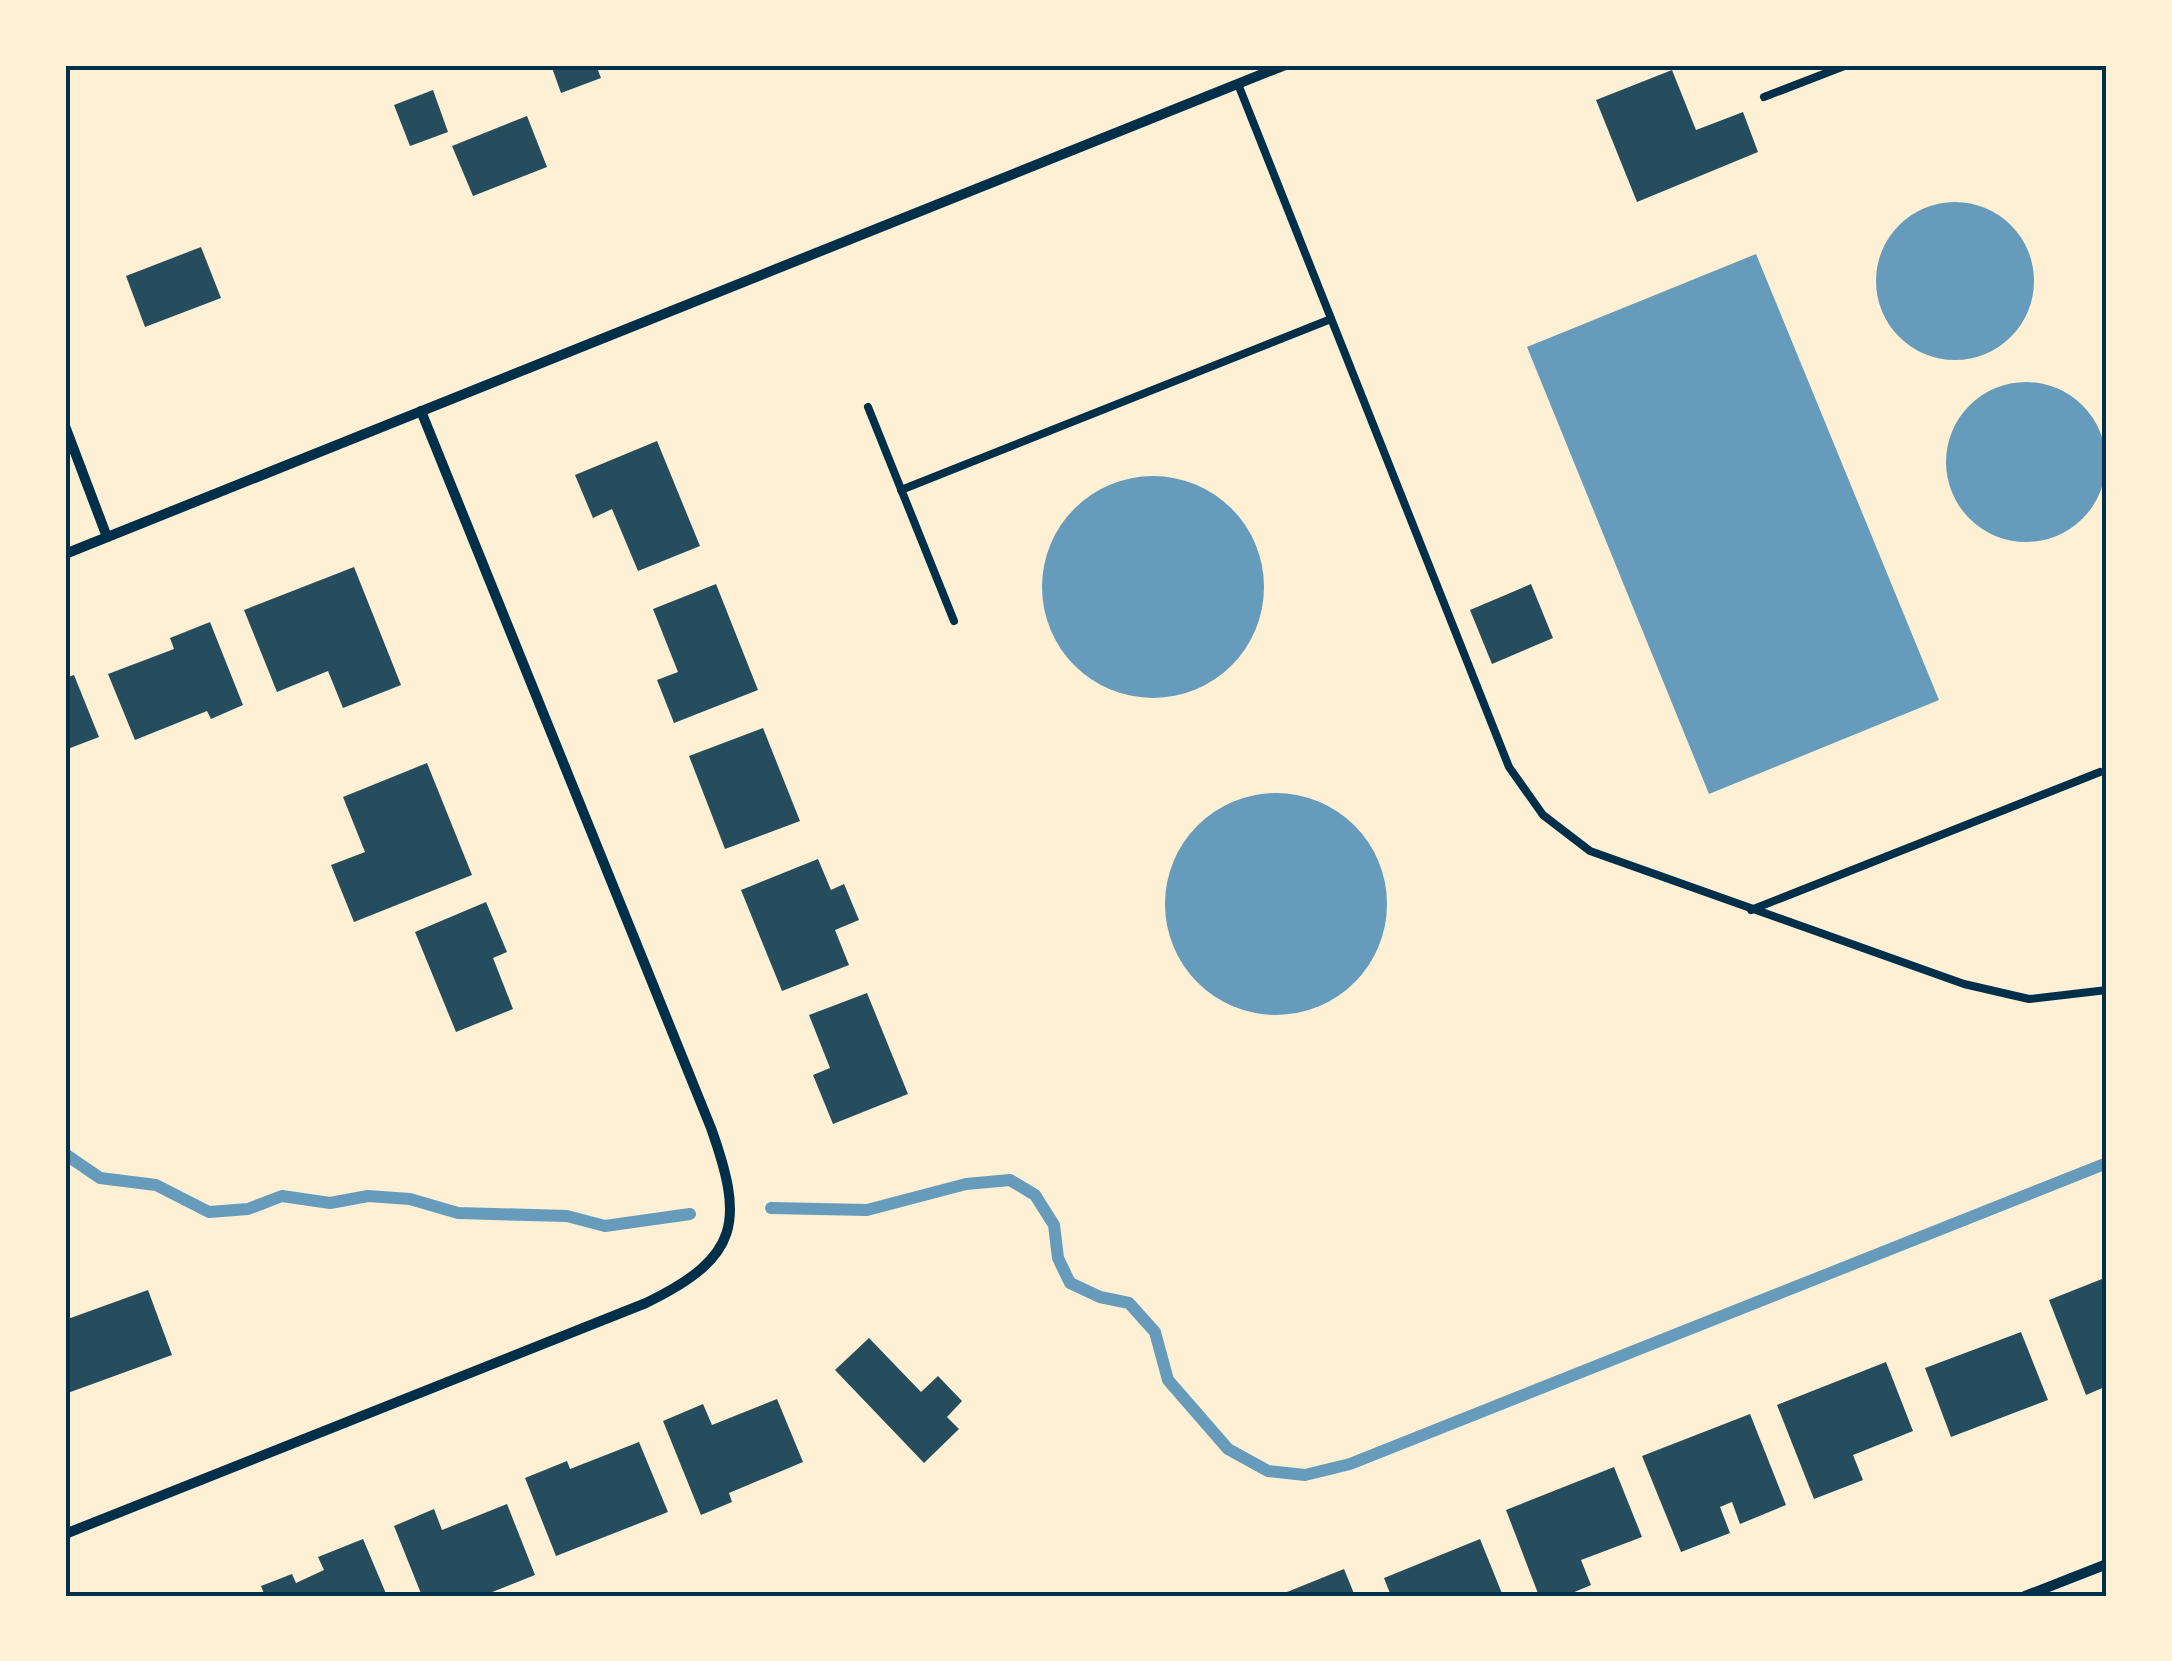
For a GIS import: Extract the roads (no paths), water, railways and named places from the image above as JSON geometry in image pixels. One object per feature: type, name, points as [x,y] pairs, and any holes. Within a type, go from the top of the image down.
[{"type":"street","points":[[65,554],[1285,65]]},
{"type":"street","points":[[65,1534],[662,1295],[700,1272],[733,1216],[726,1172],[710,1128],[421,411]]},
{"type":"street","points":[[65,426],[107,537]]},
{"type":"street","points":[[2025,1596],[2107,1564]]},
{"type":"lane","points":[[1764,97],[1847,65]]},
{"type":"lane","points":[[1238,84],[1509,767],[1543,815],[1590,851],[1964,984],[2029,999],[2107,990]]},
{"type":"lane","points":[[902,490],[1332,319]]},
{"type":"lane","points":[[868,407],[954,621]]},
{"type":"lane","points":[[1750,910],[2100,772]]},
{"type":"water","points":[[1955,202],[1985,208],[2011,225],[2028,251],[2034,281],[2028,311],[2011,337],[1985,354],[1955,360],[1925,354],[1899,337],[1882,311],[1876,281],[1882,251],[1899,225],[1925,208]]},
{"type":"water","points":[[1756,254],[1939,700],[1709,794],[1527,347]]},
{"type":"water","points":[[2026,382],[2057,388],[2083,405],[2100,431],[2106,462],[2100,493],[2083,519],[2057,536],[2026,542],[1995,536],[1969,519],[1952,493],[1946,462],[1952,431],[1969,405],[1995,388]]},
{"type":"water","points":[[1153,476],[1196,484],[1232,508],[1256,544],[1264,587],[1256,630],[1232,666],[1196,690],[1153,698],[1110,690],[1074,666],[1050,630],[1042,587],[1050,544],[1074,508],[1110,484]]},
{"type":"water","points":[[1276,793],[1318,802],[1354,826],[1378,862],[1387,904],[1378,946],[1354,982],[1318,1006],[1276,1015],[1234,1006],[1198,982],[1174,946],[1165,904],[1174,862],[1198,826],[1234,802]]},
{"type":"waterway","points":[[65,1154],[100,1178],[156,1185],[209,1212],[248,1209],[282,1196],[330,1203],[368,1196],[410,1199],[458,1213],[567,1216],[605,1226],[690,1214]]},
{"type":"waterway","points":[[771,1208],[867,1210],[966,1184],[1010,1180],[1035,1195],[1054,1225],[1058,1258],[1070,1283],[1100,1297],[1129,1303],[1155,1332],[1168,1380],[1228,1449],[1268,1471],[1305,1475],[1350,1464],[2107,1163]]}]
